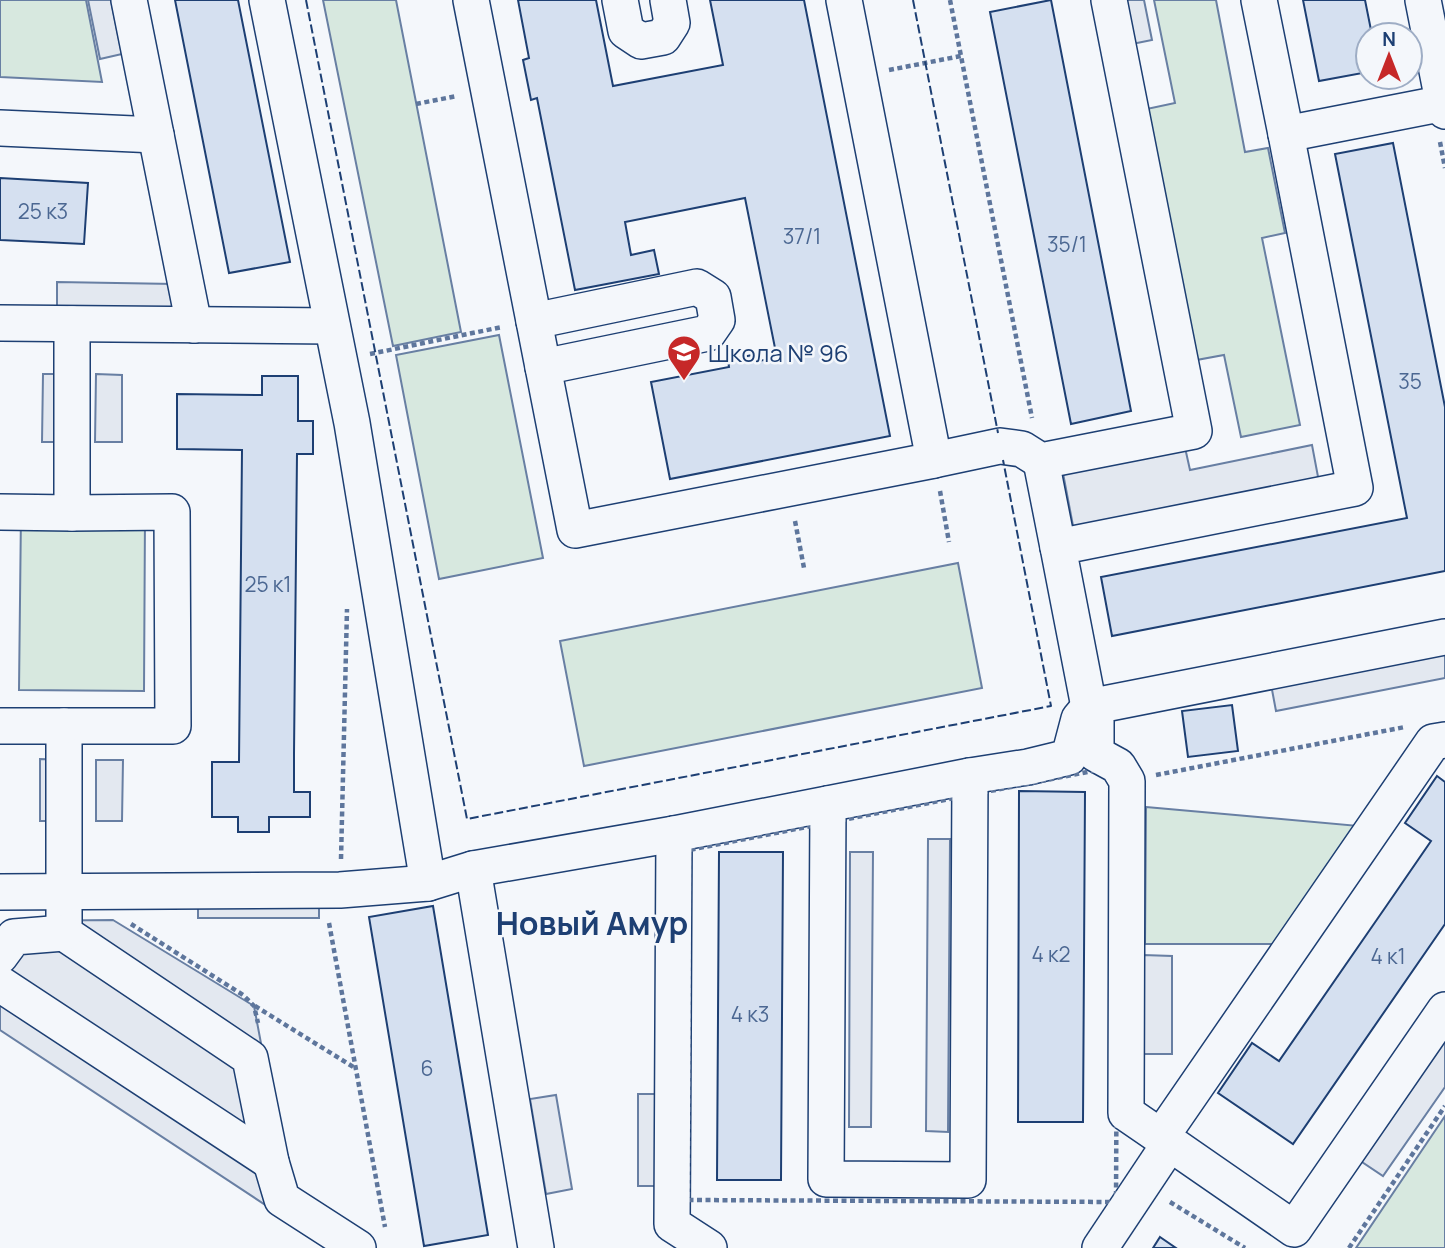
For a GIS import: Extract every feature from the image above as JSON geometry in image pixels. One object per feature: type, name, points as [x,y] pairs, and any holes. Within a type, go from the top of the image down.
[{"type":"lane","points":[[130,0],[194,325]]},
{"type":"lane","points":[[267,0],[352,423],[428,883]]},
{"type":"lane","points":[[471,0],[575,530],[1000,446],[1022,449],[1041,461],[1194,431],[1109,0]]},
{"type":"lane","points":[[620,0],[626,31],[641,41],[663,37],[673,23],[668,0]]},
{"type":"lane","points":[[844,0],[934,460]]},
{"type":"lane","points":[[1058,547],[1355,488],[1259,0]]},
{"type":"lane","points":[[1286,134],[1445,106],[1423,0]]},
{"type":"lane","points":[[0,128],[156,135]]},
{"type":"lane","points":[[534,321],[698,287],[713,297],[717,320],[708,334],[543,368]]},
{"type":"lane","points":[[0,323],[332,326]]},
{"type":"lane","points":[[72,324],[72,513]]},
{"type":"lane","points":[[1041,461],[1089,707],[1096,721],[1083,755]]},
{"type":"lane","points":[[0,512],[172,512],[173,726],[0,726]]},
{"type":"lane","points":[[1089,707],[1445,637]]},
{"type":"lane","points":[[64,726],[64,933]]},
{"type":"lane","points":[[1100,1248],[1142,1186],[1165,1140],[1433,742],[1445,740]]},
{"type":"lane","points":[[0,892],[62,891],[334,905],[428,883],[473,869],[674,834],[1083,755],[1118,766],[1127,781],[1126,1113],[1165,1140],[1287,1238],[1445,1010]]},
{"type":"lane","points":[[828,804],[826,1179],[968,1180],[970,776]]},
{"type":"lane","points":[[674,834],[672,1224],[692,1243]]},
{"type":"lane","points":[[473,869],[536,1248]]},
{"type":"lane","points":[[0,956],[14,937],[64,933],[250,1058],[271,1162],[282,1199],[372,1243]]},
{"type":"lane","points":[[0,984],[271,1162]]},
{"type":"path","points":[[950,0],[1041,461]]},
{"type":"path","points":[[416,104],[489,89]]},
{"type":"path","points":[[339,361],[534,321]]},
{"type":"path","points":[[934,460],[949,542]]},
{"type":"path","points":[[789,488],[804,568]]},
{"type":"path","points":[[347,601],[334,905],[356,1069],[372,1243]]},
{"type":"path","points":[[1127,781],[1405,727]]},
{"type":"path","points":[[254,1006],[356,1069]]},
{"type":"path","points":[[1349,1248],[1445,1106]]},
{"type":"path","points":[[1142,1186],[1245,1248]]},
{"type":"shaded area","points":[[0,0],[86,0],[102,82],[0,77]]},
{"type":"shaded area","points":[[88,0],[111,0],[122,54],[100,59]]},
{"type":"shaded area","points":[[323,0],[396,0],[461,332],[393,346]]},
{"type":"shaded area","points":[[1112,0],[1144,0],[1152,40],[1122,46]]},
{"type":"shaded area","points":[[1154,0],[1216,0],[1245,152],[1268,148],[1285,233],[1262,238],[1300,425],[1241,437],[1224,355],[1191,361],[1142,110],[1175,103]]},
{"type":"shaded area","points":[[57,282],[175,284],[175,308],[57,307]]},
{"type":"shaded area","points":[[499,335],[543,558],[439,579],[396,355]]},
{"type":"shaded area","points":[[43,374],[69,374],[69,442],[42,442]]},
{"type":"shaded area","points":[[96,374],[122,375],[122,442],[95,442]]},
{"type":"shaded area","points":[[1184,443],[1190,470],[1312,445],[1319,482],[1074,531],[1062,468]]},
{"type":"shaded area","points":[[21,512],[145,514],[144,691],[19,690]]},
{"type":"shaded area","points":[[958,563],[982,688],[584,766],[560,641]]},
{"type":"shaded area","points":[[1445,645],[1445,678],[1276,711],[1270,679]]},
{"type":"shaded area","points":[[40,759],[67,760],[66,821],[40,821]]},
{"type":"shaded area","points":[[96,760],[123,760],[122,821],[96,821]]},
{"type":"shaded area","points":[[1146,807],[1359,826],[1277,944],[1145,944]]},
{"type":"shaded area","points":[[928,839],[950,839],[948,1132],[926,1131]]},
{"type":"shaded area","points":[[850,852],[873,852],[871,1127],[849,1127]]},
{"type":"shaded area","points":[[198,895],[319,895],[319,918],[198,918]]},
{"type":"shaded area","points":[[113,920],[254,1006],[287,1182],[273,1210],[0,1030],[0,932],[9,921]]},
{"type":"shaded area","points":[[1143,955],[1172,956],[1172,1054],[1143,1054]]},
{"type":"shaded area","points":[[1445,1034],[1445,1087],[1383,1176],[1359,1160]]},
{"type":"shaded area","points":[[638,1094],[663,1094],[662,1186],[638,1186]]},
{"type":"shaded area","points":[[556,1095],[572,1189],[546,1194],[530,1099]]},
{"type":"shaded area","points":[[1445,1116],[1445,1248],[1356,1248]]},
{"type":"building","points":[[175,0],[238,0],[290,262],[229,273]]},
{"type":"building","points":[[518,0],[596,0],[613,86],[723,65],[710,0],[804,0],[890,436],[670,479],[651,382],[729,367],[728,360],[757,354],[758,361],[777,358],[745,198],[625,222],[631,255],[654,250],[659,274],[575,290],[537,98],[531,100],[523,60],[529,58]]},
{"type":"building","points":[[1051,0],[1131,411],[1071,424],[990,12]]},
{"type":"building","points":[[1303,0],[1365,0],[1369,21],[1354,21],[1354,75],[1319,81]]},
{"type":"building","points":[[1393,143],[1445,407],[1445,571],[1112,636],[1101,577],[1407,518],[1335,154]]},
{"type":"building","points":[[0,178],[88,183],[84,244],[0,240]]},
{"type":"building","points":[[262,376],[298,376],[298,421],[313,421],[313,454],[297,454],[294,754],[294,792],[310,792],[310,817],[269,817],[269,832],[238,832],[238,817],[212,817],[212,762],[239,762],[242,450],[177,449],[177,394],[262,395]]},
{"type":"building","points":[[1232,705],[1238,751],[1188,757],[1182,711]]},
{"type":"building","points":[[1437,776],[1445,782],[1445,924],[1293,1144],[1218,1093],[1252,1043],[1279,1061],[1387,905],[1431,841],[1405,823]]},
{"type":"building","points":[[1019,791],[1085,792],[1083,1122],[1018,1122]]},
{"type":"building","points":[[719,852],[783,852],[781,1180],[717,1180]]},
{"type":"building","points":[[433,906],[488,1235],[424,1246],[369,917]]},
{"type":"building","points":[[1160,1237],[1176,1248],[1153,1248]]},
{"type":"fence","points":[[306,0],[467,819],[1051,706],[1003,460]]},
{"type":"fence","points":[[913,0],[998,433]]},
{"type":"place","name":"Школа № 96","points":[[684,382]]},
{"type":"district","name":"Новый Амур","points":[[592,923]]}]
